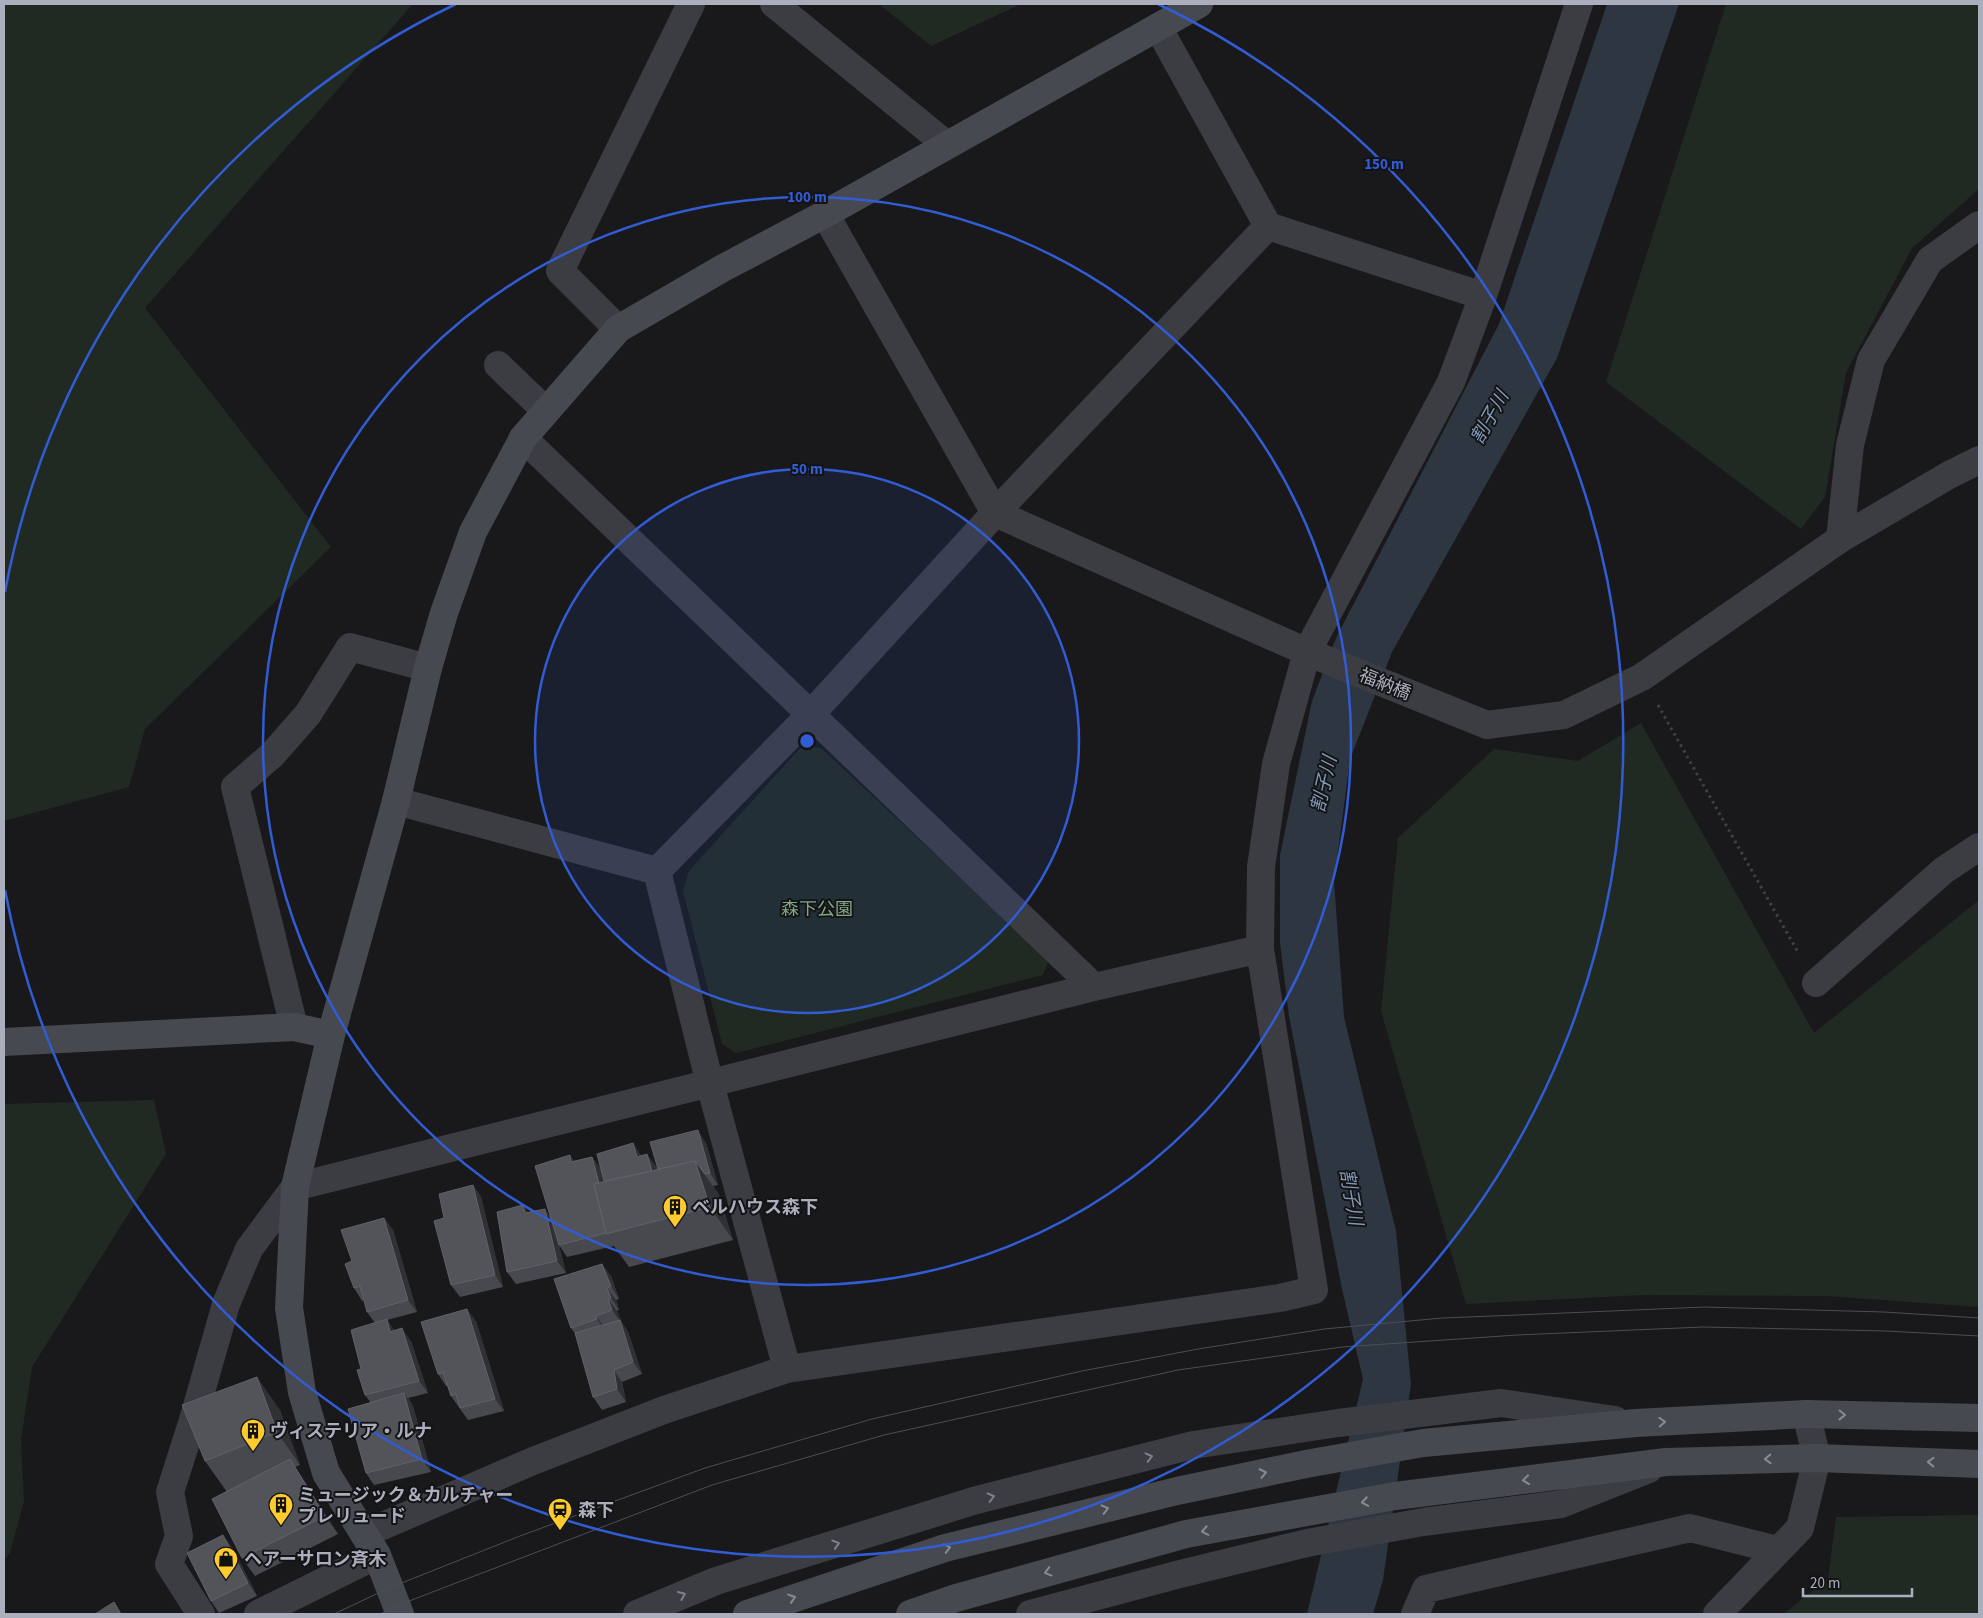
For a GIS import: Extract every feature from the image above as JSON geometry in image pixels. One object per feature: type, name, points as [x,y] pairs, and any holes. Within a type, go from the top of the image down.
[{"type":"street","points":[[618,330],[560,271],[691,4]]},
{"type":"street","points":[[774,4],[947,145]]},
{"type":"street","points":[[400,1614],[370,1545],[326,1473],[302,1392],[289,1308],[295,1187],[330,1035],[396,801],[428,668],[444,613],[474,532],[523,438],[618,330],[723,268],[825,214],[1200,4]]},
{"type":"street","points":[[258,1614],[370,1545],[533,1462],[664,1410],[787,1369],[1280,1298],[1314,1290],[1260,949],[1261,867],[1276,764],[1307,652],[1451,382],[1482,296],[1579,4]]},
{"type":"street","points":[[1158,27],[1268,226],[1482,296]]},
{"type":"street","points":[[825,214],[995,513]]},
{"type":"street","points":[[657,871],[811,714],[995,513],[1268,226]]},
{"type":"street","points":[[1840,539],[1850,445],[1872,360],[1930,260],[1979,226]]},
{"type":"street","points":[[498,365],[546,411]]},
{"type":"street","points":[[523,438],[1094,987]]},
{"type":"street","name":"福納橋","points":[[995,513],[1307,652],[1487,725],[1564,715],[1642,677],[1840,539],[1949,475],[1979,460]]},
{"type":"street","points":[[294,1027],[235,787],[272,755],[308,714],[350,647],[428,668]]},
{"type":"street","points":[[396,801],[657,871]]},
{"type":"street","points":[[1816,982],[1944,870],[1979,847]]},
{"type":"street","points":[[657,871],[710,1084],[787,1369]]},
{"type":"street","points":[[201,1614],[169,1564],[179,1536],[170,1492],[226,1304],[250,1249],[295,1187],[1094,987],[1260,949]]},
{"type":"street","points":[[4,1042],[294,1027],[330,1035]]},
{"type":"street","points":[[637,1614],[716,1581],[973,1501],[1193,1445],[1501,1403],[1636,1423]]},
{"type":"street","points":[[1717,1614],[1800,1528],[1818,1458],[1806,1414]]},
{"type":"street","points":[[747,1614],[945,1548],[1177,1491],[1306,1464],[1422,1443],[1636,1423],[1806,1414],[1979,1418]]},
{"type":"street","points":[[910,1614],[956,1598],[1186,1534],[1395,1496],[1666,1462],[1818,1458],[1979,1464]]},
{"type":"street","points":[[1030,1614],[1061,1610],[1307,1543],[1423,1522],[1561,1504],[1666,1462]]},
{"type":"street","points":[[1414,1614],[1426,1589],[1690,1528],[1777,1550]]},
{"type":"path","points":[[1642,677],[1816,982]]},
{"type":"green space","points":[[4,4],[413,4],[145,308],[331,547],[145,729],[129,787],[4,821]]},
{"type":"green space","points":[[879,4],[1021,4],[931,46]]},
{"type":"green space","points":[[1726,4],[1979,4],[1979,189],[1912,248],[1846,373],[1825,497],[1801,529],[1606,382]]},
{"type":"green space","points":[[1641,723],[1814,1033],[1979,900],[1979,1307],[1826,1296],[1644,1295],[1466,1304],[1381,1011],[1398,838],[1494,749],[1578,761]]},
{"type":"green space","name":"森下公園","points":[[802,746],[821,748],[1049,960],[1043,975],[736,1053],[722,1044],[683,891],[689,871]]},
{"type":"green space","points":[[154,1100],[166,1154],[32,1367],[21,1440],[24,1501],[10,1553],[4,1560],[4,1104]]},
{"type":"green space","points":[[1979,1515],[1979,1614],[1783,1614],[1828,1579],[1836,1517]]},
{"type":"water","name":"割子川","points":[[1607,4],[1679,4],[1557,358],[1392,652],[1350,759],[1334,882],[1344,1017],[1396,1231],[1411,1384],[1383,1580],[1373,1614],[1307,1614],[1363,1379],[1342,1289],[1289,1016],[1280,943],[1280,855],[1312,701],[1336,638],[1499,324]]},
{"type":"building","points":[[698,1130],[710,1173],[705,1174],[695,1161],[658,1169],[650,1142]]},
{"type":"building","points":[[633,1143],[637,1157],[647,1154],[652,1171],[604,1181],[597,1154]]},
{"type":"building","points":[[570,1155],[571,1162],[592,1157],[599,1183],[594,1184],[606,1233],[559,1245],[535,1166]]},
{"type":"building","points":[[695,1161],[710,1207],[606,1234],[594,1184]]},
{"type":"building","points":[[473,1185],[495,1275],[451,1285],[434,1221],[444,1218],[439,1194]]},
{"type":"building","points":[[523,1205],[525,1213],[545,1209],[557,1261],[507,1272],[497,1212]]},
{"type":"building","points":[[384,1218],[408,1300],[367,1312],[360,1286],[354,1288],[345,1264],[352,1261],[341,1230]]},
{"type":"building","points":[[602,1264],[611,1286],[607,1288],[611,1298],[608,1299],[612,1310],[596,1316],[597,1319],[571,1328],[554,1279]]},
{"type":"building","points":[[467,1309],[495,1399],[460,1408],[456,1394],[451,1396],[443,1372],[438,1374],[421,1322]]},
{"type":"building","points":[[387,1319],[390,1332],[402,1328],[419,1381],[365,1395],[357,1370],[361,1369],[351,1330]]},
{"type":"building","points":[[620,1320],[633,1362],[614,1370],[617,1389],[593,1397],[575,1333]]},
{"type":"building","points":[[257,1377],[277,1432],[205,1461],[182,1405]]},
{"type":"building","points":[[404,1393],[422,1459],[366,1473],[348,1409]]},
{"type":"building","name":"ミュージック＆カルチャー プレリュード","points":[[290,1459],[325,1516],[242,1558],[212,1499]]},
{"type":"building","name":"ヘアーサロン斉木","points":[[223,1535],[248,1583],[211,1601],[187,1553]]},
{"type":"building","points":[[114,1602],[121,1614],[95,1614]]},
{"type":"tram line","points":[[334,1614],[389,1588],[520,1536],[705,1468],[872,1419],[1082,1371],[1198,1349],[1324,1329],[1442,1318],[1704,1307],[1884,1312],[1979,1318]]},
{"type":"tram line","points":[[380,1614],[396,1606],[712,1485],[884,1435],[1178,1370],[1342,1347],[1517,1335],[1703,1327],[1886,1331],[1979,1336]]},
{"type":"place","name":"ベルハウス森下","points":[[675,1228]]},
{"type":"place","name":"ヴィステリア・ルナ","points":[[253,1452]]},
{"type":"place","name":"ミュージック＆カルチャー プレリュード","points":[[281,1526]]},
{"type":"place","name":"森下","points":[[560,1531]]},
{"type":"place","name":"ヘアーサロン斉木","points":[[226,1580]]}]
